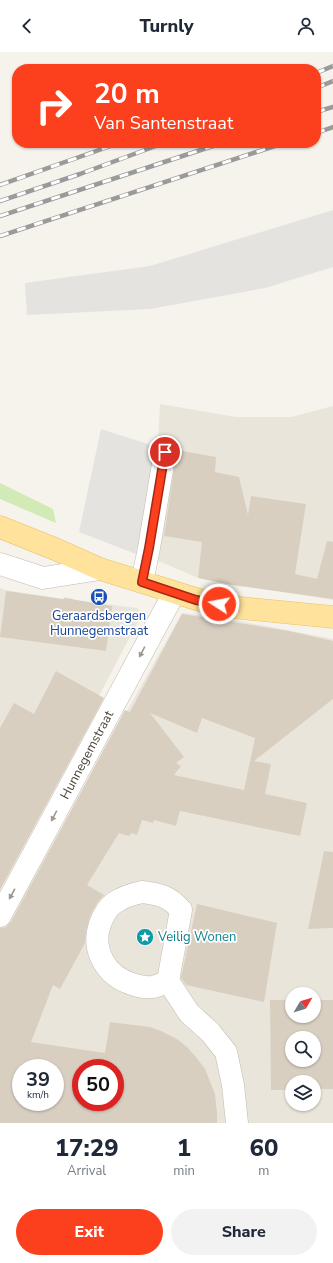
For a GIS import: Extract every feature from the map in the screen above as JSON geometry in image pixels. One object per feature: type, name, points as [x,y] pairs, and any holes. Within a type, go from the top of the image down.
[{"type":"main road","points":[[0,527],[100,569],[196,600],[231,607],[333,617]]},
{"type":"street","points":[[142,582],[165,452]]},
{"type":"street","points":[[0,564],[43,578],[100,569]]},
{"type":"street","name":"Hunnegemstraat","points":[[0,916],[174,593]]},
{"type":"street","points":[[168,981],[153,987],[138,986],[124,982],[111,973],[102,961],[98,946],[98,931],[103,917],[112,904],[126,896],[142,892],[158,894],[173,901],[181,910],[168,981],[189,1013],[210,1032],[226,1052],[233,1085],[237,1123]]},
{"type":"shaded area","points":[[333,210],[333,267],[265,288],[150,309],[27,315],[25,283],[150,266]]},
{"type":"shaded area","points":[[160,404],[236,417],[291,417],[333,406],[333,600],[198,578],[152,558]]},
{"type":"shaded area","points":[[101,429],[157,447],[141,556],[79,532]]},
{"type":"shaded area","points":[[0,588],[55,598],[54,601],[63,602],[64,597],[73,600],[137,608],[142,614],[0,884]]},
{"type":"shaded area","points":[[182,613],[224,618],[333,639],[333,1123],[0,1123],[0,938]]},
{"type":"green space","points":[[0,483],[53,509],[56,523],[0,499]]},
{"type":"building","points":[[177,450],[216,457],[215,472],[239,477],[248,515],[251,496],[306,504],[295,574],[317,579],[327,541],[333,542],[333,599],[232,585],[198,578],[202,542],[164,536]]},
{"type":"building","points":[[6,591],[63,599],[65,598],[112,606],[106,651],[0,637]]},
{"type":"building","points":[[182,614],[289,631],[333,641],[333,699],[254,761],[271,764],[265,794],[307,803],[300,836],[180,811],[176,826],[154,820],[153,823],[142,820],[137,835],[132,833],[129,836],[119,833],[87,885],[104,895],[97,903],[90,916],[86,931],[85,943],[60,989],[53,985],[31,1042],[105,1053],[110,1022],[150,1027],[161,1031],[177,1039],[187,1047],[205,1069],[215,1094],[217,1123],[0,1123],[0,928],[6,927],[11,922],[125,710],[130,712]],"holes":[[[150,713],[197,733],[202,718],[255,738],[244,790],[174,775],[181,766],[176,763],[184,757]]]},
{"type":"building","points":[[56,671],[104,698],[0,890],[0,728],[14,703],[34,714]]},
{"type":"building","points":[[324,851],[333,852],[333,928],[308,929]]},
{"type":"building","points":[[197,904],[277,923],[264,1002],[186,985],[181,978]]},
{"type":"building","points":[[270,1000],[285,1000],[285,1023],[321,1023],[321,1000],[333,1000],[333,1089],[321,1089],[321,1075],[285,1075],[285,1090],[271,1090]]},
{"type":"railway","points":[[321,71],[333,66]]},
{"type":"railway","points":[[321,86],[333,81]]},
{"type":"railway","points":[[321,111],[333,107]]},
{"type":"railway","points":[[321,131],[333,127]]},
{"type":"railway","points":[[0,185],[105,148]]},
{"type":"railway","points":[[0,201],[150,148]]},
{"type":"railway","points":[[0,216],[207,148]]},
{"type":"railway","points":[[0,236],[269,148]]},
{"type":"place","name":"Geraardsbergen Hunnegemstraat","points":[[99,597]]},
{"type":"place","name":"Veilig Wonen","points":[[145,937]]},
{"type":"route","points":[[165,452],[142,582],[196,600],[219,604]]}]
